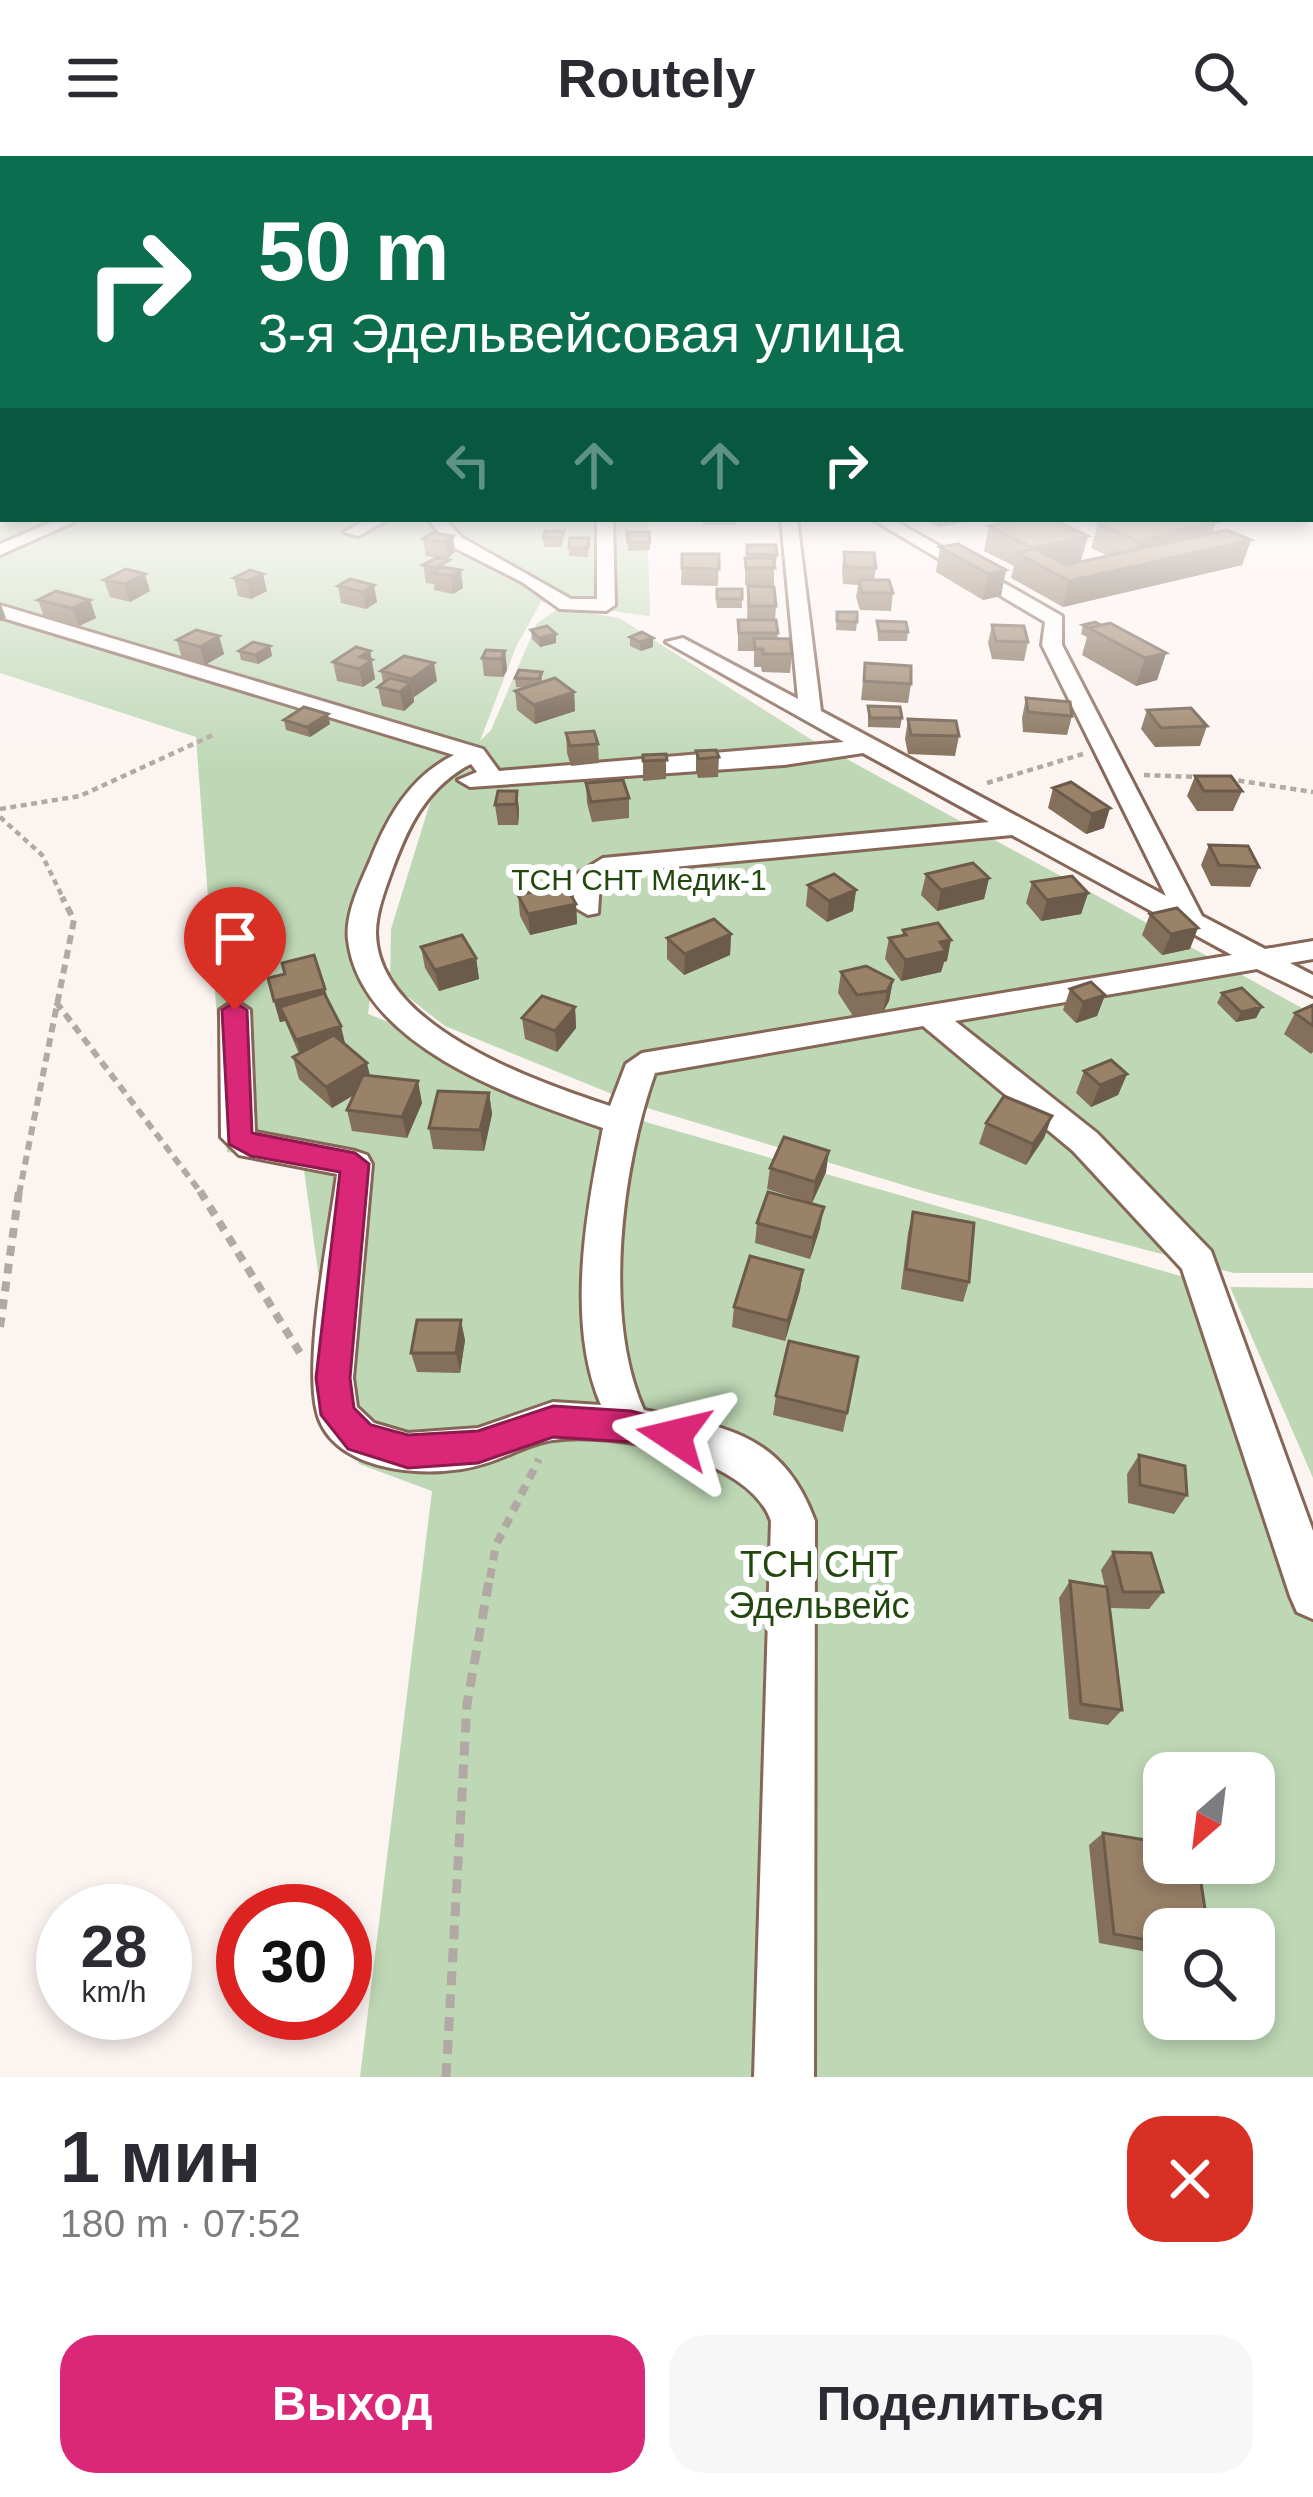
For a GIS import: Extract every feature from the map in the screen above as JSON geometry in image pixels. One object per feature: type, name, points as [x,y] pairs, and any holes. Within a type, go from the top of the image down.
[{"type":"street","points":[[543,588],[567,605],[606,604],[606,588]]},
{"type":"street","points":[[796,588],[810,715]]},
{"type":"street","points":[[999,588],[1055,620],[1052,645],[1189,915]]},
{"type":"street","points":[[0,611],[483,765]]},
{"type":"street","points":[[676,642],[962,800],[1189,915],[1313,987]]},
{"type":"street","points":[[621,1122],[501,1078],[417,1026],[379,992],[362,940],[385,854],[416,791],[448,764],[784,758],[862,746]]},
{"type":"street","points":[[433,784],[483,765]]},
{"type":"street","points":[[588,907],[586,876],[603,866],[1013,827]]},
{"type":"street","points":[[631,1426],[614,1398],[607,1218],[621,1122],[642,1064],[1313,950]]},
{"type":"street","points":[[235,1010],[238,1137],[251,1146],[355,1164],[333,1378],[338,1415],[361,1438],[408,1451],[478,1447],[553,1421],[631,1426],[741,1454],[777,1480],[789,1499],[794,1521],[784,2077]]},
{"type":"street","points":[[928,1015],[1085,1142],[1198,1262],[1313,1596]]},
{"type":"path","points":[[0,813],[127,776],[213,735]]},
{"type":"path","points":[[962,800],[999,775],[1103,747]]},
{"type":"path","points":[[1117,774],[1202,778]]},
{"type":"path","points":[[1225,779],[1269,781],[1313,792]]},
{"type":"path","points":[[0,813],[42,855],[74,920],[10,1237],[0,1327]]},
{"type":"path","points":[[56,1002],[211,1206],[292,1347],[333,1378]]},
{"type":"path","points":[[446,2077],[467,1704],[496,1545],[528,1490],[553,1421]]},
{"type":"green space","name":"ТСН СНТ Эдельвейс","points":[[0,588],[649,588],[650,616],[541,602],[516,647],[480,741],[491,730],[537,623],[559,608],[619,618],[812,740],[1313,1014],[1313,1273],[1234,1273],[930,1193],[644,1107],[445,1026],[390,983],[391,929],[433,793],[424,790],[384,885],[368,1014],[649,1123],[1222,1288],[1313,1529],[1313,2077],[360,2077],[365,2040],[372,2040],[372,1979],[432,1491],[359,1464],[338,1415],[303,1163],[227,1152],[196,737],[0,673]]},
{"type":"green space","points":[[1230,1287],[1313,1288],[1313,1478]]},
{"type":"building","points":[[748,588],[774,588],[776,606],[749,606]]},
{"type":"building","points":[[861,588],[891,588],[893,593],[862,593]]},
{"type":"building","points":[[717,589],[742,589],[742,599],[717,599]]},
{"type":"building","points":[[56,591],[90,600],[72,608],[38,600]]},
{"type":"building","points":[[837,612],[857,612],[857,622],[837,621]]},
{"type":"building","points":[[738,620],[776,620],[778,633],[739,633]]},
{"type":"building","points":[[877,621],[906,622],[908,632],[879,631]]},
{"type":"building","points":[[1110,623],[1166,653],[1145,658],[1089,628]]},
{"type":"building","points":[[992,625],[1024,626],[1028,642],[996,641]]},
{"type":"building","points":[[547,626],[556,634],[539,638],[531,630]]},
{"type":"building","points":[[196,630],[219,636],[200,647],[177,640]]},
{"type":"building","points":[[642,632],[653,638],[640,642],[630,637]]},
{"type":"building","points":[[754,638],[790,639],[792,654],[763,654],[763,649],[755,649]]},
{"type":"building","points":[[253,642],[270,646],[255,655],[239,651]]},
{"type":"building","points":[[356,647],[370,651],[360,657],[372,660],[359,669],[333,662]]},
{"type":"building","points":[[486,650],[505,651],[501,659],[482,658]]},
{"type":"building","points":[[404,656],[434,663],[411,679],[381,671]]},
{"type":"building","points":[[865,663],[911,666],[911,684],[864,681]]},
{"type":"building","points":[[519,670],[542,672],[539,679],[515,678]]},
{"type":"building","points":[[390,678],[411,683],[400,692],[378,687]]},
{"type":"building","points":[[555,678],[574,692],[534,705],[515,691]]},
{"type":"building","points":[[1026,698],[1070,702],[1072,716],[1028,712]]},
{"type":"building","points":[[868,706],[900,707],[902,718],[870,718]]},
{"type":"building","points":[[304,707],[328,714],[307,727],[284,720]]},
{"type":"building","points":[[1191,708],[1207,726],[1161,728],[1147,710]]},
{"type":"building","points":[[908,719],[956,721],[959,736],[911,735]]},
{"type":"building","points":[[594,731],[598,744],[570,746],[566,733]]},
{"type":"building","points":[[716,750],[719,757],[699,759],[696,751]]},
{"type":"building","points":[[666,754],[667,760],[643,761],[643,755]]},
{"type":"building","points":[[1195,776],[1231,776],[1242,791],[1204,791]]},
{"type":"building","points":[[623,780],[629,798],[591,802],[586,783]]},
{"type":"building","points":[[1071,782],[1110,808],[1092,814],[1053,788]]},
{"type":"building","points":[[498,791],[517,791],[516,804],[495,805]]},
{"type":"building","points":[[1209,845],[1248,846],[1259,867],[1219,865]]},
{"type":"building","points":[[973,863],[989,878],[941,890],[926,874]]},
{"type":"building","points":[[834,874],[856,890],[829,901],[808,885]]},
{"type":"building","points":[[1072,876],[1088,893],[1047,900],[1032,882]]},
{"type":"building","points":[[565,885],[576,904],[528,914],[518,895]]},
{"type":"building","points":[[1177,908],[1198,928],[1171,934],[1150,914]]},
{"type":"building","points":[[714,919],[731,934],[685,954],[667,938]]},
{"type":"building","points":[[938,923],[951,940],[940,942],[946,951],[905,960],[889,938],[906,935],[903,930]]},
{"type":"building","points":[[462,935],[476,958],[435,970],[421,947]]},
{"type":"building","points":[[314,955],[325,989],[274,1001],[268,978],[285,974],[282,963]]},
{"type":"building","points":[[866,966],[893,980],[887,991],[857,995],[841,972]]},
{"type":"building","points":[[1091,982],[1105,995],[1083,1002],[1070,989]]},
{"type":"building","points":[[1242,988],[1262,1007],[1241,1012],[1222,993]]},
{"type":"building","points":[[324,993],[341,1026],[296,1040],[280,1007]]},
{"type":"building","points":[[542,996],[575,1007],[555,1031],[522,1018]]},
{"type":"building","points":[[1313,1005],[1313,1026],[1295,1013]]},
{"type":"building","points":[[334,1035],[367,1063],[326,1087],[293,1057]]},
{"type":"building","points":[[1111,1060],[1127,1074],[1100,1085],[1084,1071]]},
{"type":"building","points":[[363,1075],[418,1081],[402,1117],[347,1110]]},
{"type":"building","points":[[438,1091],[489,1093],[480,1130],[429,1128]]},
{"type":"building","points":[[1004,1096],[1052,1116],[1033,1144],[986,1123]]},
{"type":"building","points":[[784,1137],[829,1151],[815,1182],[770,1168]]},
{"type":"building","points":[[768,1192],[824,1207],[813,1238],[757,1223]]},
{"type":"building","points":[[913,1212],[974,1223],[969,1282],[906,1269]]},
{"type":"building","points":[[750,1256],[803,1270],[788,1321],[734,1307]]},
{"type":"building","points":[[417,1320],[461,1320],[456,1353],[411,1353]]},
{"type":"building","points":[[789,1341],[858,1357],[847,1413],[776,1396]]},
{"type":"building","points":[[1139,1455],[1185,1466],[1187,1495],[1140,1485]]},
{"type":"building","points":[[1113,1552],[1151,1553],[1163,1592],[1123,1592]]},
{"type":"building","points":[[1070,1581],[1107,1587],[1122,1710],[1081,1704]]},
{"type":"building","points":[[1103,1833],[1143,1840],[1143,1884],[1201,1884],[1205,1908],[1143,1908],[1143,1939],[1114,1934]]},
{"type":"route","points":[[235,1010],[238,1137],[251,1146],[355,1164],[333,1378],[338,1415],[361,1438],[408,1451],[478,1447],[553,1421],[631,1426],[674,1436]]},
{"type":"park label","name":"ТСН СНТ Медик-1","points":[[639,879]]}]
